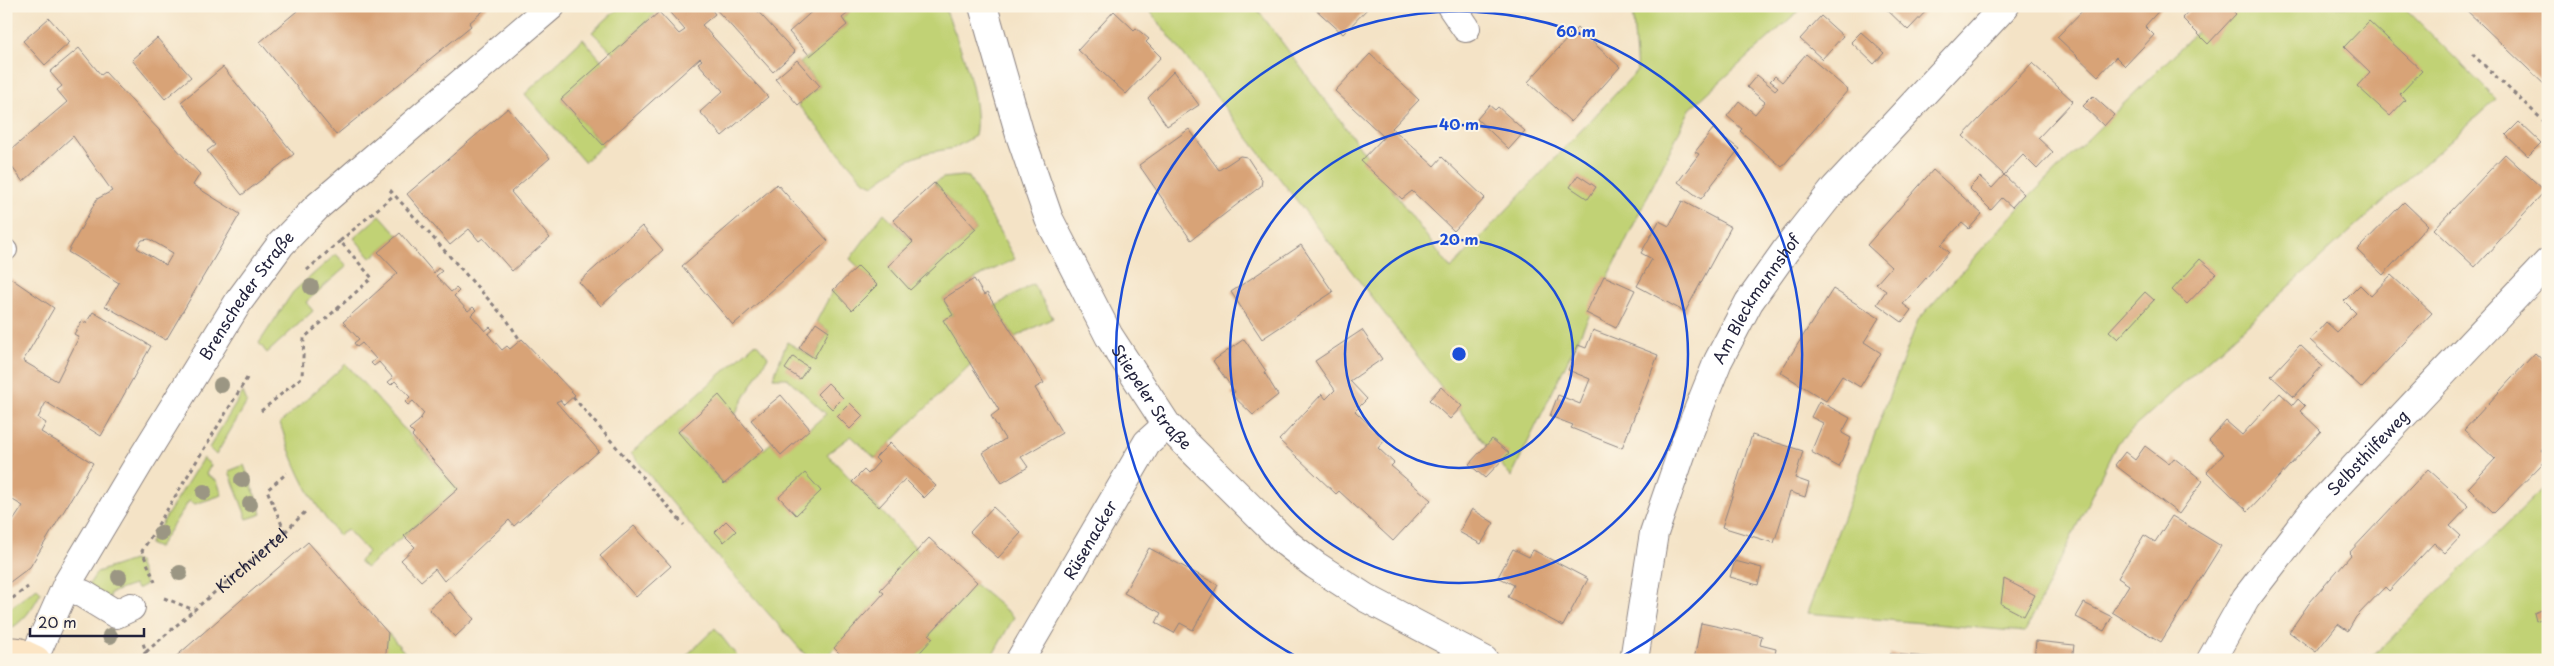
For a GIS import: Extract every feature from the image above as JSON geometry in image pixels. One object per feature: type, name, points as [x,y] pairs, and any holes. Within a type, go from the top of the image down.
[{"type":"street","name":"Brenscheder Straße","points":[[6,651],[19,652],[35,659],[67,584],[229,316],[281,244],[318,206],[551,6]]},
{"type":"street","name":"Stiepeler Straße","points":[[983,6],[1020,135],[1049,219],[1109,336],[1167,425],[1285,542],[1315,565],[1366,598],[1484,660]]},
{"type":"street","name":"Am Bleckmannshof","points":[[1634,660],[1654,533],[1685,443],[1718,361],[1749,302],[1786,250],[1835,188],[2005,6]]},
{"type":"street","name":"Selbsthilfeweg","points":[[2211,660],[2246,598],[2314,510],[2548,262]]},
{"type":"street","name":"Rüsenacker","points":[[1020,660],[1147,443],[1167,425]]},
{"type":"street","points":[[83,594],[116,614],[131,607]]},
{"type":"path","points":[[2472,54],[2548,125]]},
{"type":"path","points":[[340,242],[394,195],[507,320],[520,340]]},
{"type":"path","points":[[261,411],[302,377],[304,338],[372,278],[344,246]]},
{"type":"path","points":[[144,552],[142,551],[247,378]]},
{"type":"path","points":[[573,397],[684,525]]},
{"type":"path","name":"Kirchviertel","points":[[146,652],[285,532],[267,490],[287,473]]},
{"type":"path","points":[[285,532],[306,511]]},
{"type":"path","points":[[6,603],[36,581]]},
{"type":"path","points":[[160,596],[194,610]]},
{"type":"green space","points":[[621,6],[654,6],[658,11],[613,53],[592,32]]},
{"type":"green space","points":[[853,6],[944,6],[968,70],[975,104],[975,136],[954,148],[926,153],[906,161],[873,185],[863,180],[798,105],[820,86],[800,63],[847,25],[842,18],[854,8]]},
{"type":"green space","points":[[1146,6],[1255,6],[1451,269],[1637,71],[1632,6],[1804,6],[1690,109],[1511,477]]},
{"type":"green space","points":[[2223,6],[2403,6],[2496,99],[2117,443],[2025,632],[1807,613],[1918,320],[2025,201]]},
{"type":"green space","points":[[583,39],[603,62],[561,99],[603,145],[584,162],[525,94]]},
{"type":"green space","points":[[969,177],[1015,259],[974,279],[943,299],[953,315],[944,320],[971,364],[875,458],[851,436],[827,454],[918,550],[881,590],[884,593],[824,660],[810,660],[713,552],[631,453],[756,343],[768,357],[735,414],[719,396],[677,434],[724,484],[771,443],[781,454],[826,414],[787,378],[773,378],[787,342],[814,358],[829,331],[816,322],[833,290],[852,309],[877,285],[850,259],[884,213],[913,242],[888,266],[910,290],[976,229],[934,183],[943,178]]},
{"type":"green space","points":[[380,215],[398,235],[371,258],[354,238]]},
{"type":"green space","points":[[336,254],[347,266],[306,302],[313,311],[267,353],[259,343],[293,292]]},
{"type":"green space","points":[[1033,284],[1053,318],[1015,337],[995,306]]},
{"type":"green space","points":[[346,364],[458,489],[366,568],[359,561],[368,552],[347,529],[339,536],[311,495],[297,469],[280,423]]},
{"type":"green space","points":[[243,392],[247,402],[216,455],[209,448]]},
{"type":"green space","points":[[203,458],[211,465],[206,474],[217,481],[222,495],[195,504],[189,501],[158,548],[149,544]]},
{"type":"green space","points":[[244,465],[262,514],[247,519],[229,471]]},
{"type":"green space","points":[[2548,483],[2548,660],[2369,660]]},
{"type":"green space","points":[[133,560],[138,562],[146,584],[137,589],[134,585],[110,593],[110,598],[88,586],[97,572]]},
{"type":"green space","points":[[975,584],[1014,617],[990,660],[913,660],[932,638],[929,635]]},
{"type":"green space","points":[[37,588],[41,592],[31,609],[18,624],[6,631],[6,611]]},
{"type":"green space","points":[[715,628],[740,660],[682,660]]},
{"type":"green space","points":[[388,633],[411,660],[378,660]]},
{"type":"building","points":[[303,6],[489,6],[469,23],[471,26],[336,135],[260,42]]},
{"type":"building","points":[[664,6],[709,6],[715,14],[702,25],[768,97],[722,136],[700,112],[723,91],[698,63],[702,60],[700,58],[603,145],[561,99],[659,12],[679,34],[685,30]]},
{"type":"building","points":[[713,6],[753,6],[795,52],[773,72]]},
{"type":"building","points":[[818,6],[855,8],[842,18],[847,25],[810,56],[789,32]]},
{"type":"building","points":[[1312,6],[1370,6],[1343,34]]},
{"type":"building","points":[[1883,6],[1931,6],[1908,30]]},
{"type":"building","points":[[2087,6],[2163,6],[2145,26],[2154,35],[2142,48],[2125,66],[2116,57],[2098,76],[2057,37]]},
{"type":"building","points":[[2193,6],[2228,6],[2236,14],[2208,44],[2182,18]]},
{"type":"building","points":[[2462,6],[2548,6],[2548,88]]},
{"type":"building","points":[[1114,11],[1134,30],[1136,28],[1149,39],[1146,42],[1161,57],[1126,94],[1078,50]]},
{"type":"building","points":[[1821,16],[1843,36],[1822,59],[1800,39]]},
{"type":"building","points":[[49,18],[70,42],[45,65],[23,41]]},
{"type":"building","points":[[2369,21],[2422,71],[2400,94],[2405,100],[2390,116],[2357,86],[2370,72],[2344,47]]},
{"type":"building","points":[[1577,28],[1620,67],[1571,122],[1528,82]]},
{"type":"building","points":[[1861,32],[1884,53],[1874,64],[1851,42]]},
{"type":"building","points":[[157,38],[191,77],[165,99],[132,60]]},
{"type":"building","points":[[79,48],[101,75],[105,72],[200,174],[193,185],[240,214],[166,340],[105,306],[119,283],[68,252],[97,199],[112,191],[73,136],[23,182],[6,159],[6,154],[67,102],[57,90],[62,86],[50,72]],"holes":[[[149,239],[173,253],[166,265],[137,248],[142,240]]]},
{"type":"building","points":[[1370,54],[1419,100],[1392,128],[1434,166],[1442,157],[1485,198],[1454,231],[1412,191],[1402,199],[1361,161],[1384,137],[1335,91]]},
{"type":"building","points":[[1806,54],[1848,90],[1782,167],[1740,131],[1742,129],[1727,116],[1739,101],[1755,114],[1765,102],[1747,87],[1757,75],[1775,90],[1778,87],[1770,81],[1775,76],[1782,82]]},
{"type":"building","points":[[797,60],[820,86],[798,105],[775,79]]},
{"type":"building","points":[[2032,63],[2073,101],[2038,138],[2053,152],[2037,169],[2023,155],[2004,175],[1963,136]]},
{"type":"building","points":[[223,67],[294,154],[242,195],[207,151],[215,145],[181,102]]},
{"type":"building","points":[[1174,71],[1199,105],[1167,126],[1148,98]]},
{"type":"building","points":[[2093,96],[2114,115],[2104,126],[2083,106]]},
{"type":"building","points":[[1489,105],[1495,110],[1498,107],[1525,131],[1509,149],[1477,119]]},
{"type":"building","points":[[508,108],[550,158],[511,192],[550,238],[512,271],[483,238],[479,241],[469,229],[450,245],[407,194]]},
{"type":"building","points":[[2519,122],[2541,143],[2528,156],[2506,135]]},
{"type":"building","points":[[1189,129],[1219,170],[1240,156],[1247,157],[1262,180],[1261,186],[1191,240],[1139,165]]},
{"type":"building","points":[[1713,129],[1739,149],[1701,199],[1678,182],[1699,154],[1695,152]]},
{"type":"building","points":[[2505,154],[2545,191],[2475,267],[2434,229]]},
{"type":"building","points":[[1933,170],[1982,214],[1969,229],[1962,223],[1941,245],[1949,252],[1903,304],[1911,310],[1902,322],[1877,304],[1886,291],[1876,284],[1891,267],[1867,245]]},
{"type":"building","points":[[1578,175],[1596,187],[1588,199],[1570,187]]},
{"type":"building","points":[[2004,175],[2024,194],[2012,207],[2002,198],[1991,210],[1969,188],[1980,177],[1992,188]]},
{"type":"building","points":[[934,183],[976,229],[910,290],[888,266],[913,242],[893,220]]},
{"type":"building","points":[[777,184],[828,241],[733,325],[682,266]]},
{"type":"building","points":[[1682,201],[1731,227],[1685,312],[1637,286],[1652,259],[1641,253],[1659,221],[1669,226]]},
{"type":"building","points":[[2404,202],[2428,225],[2383,275],[2357,250]]},
{"type":"building","points":[[642,226],[663,250],[601,306],[579,282]]},
{"type":"building","points":[[400,233],[434,273],[438,268],[442,271],[436,276],[451,292],[456,288],[459,291],[454,296],[468,311],[473,307],[476,310],[471,315],[485,331],[490,327],[493,330],[488,334],[502,350],[507,346],[510,349],[522,339],[575,395],[564,405],[560,400],[556,402],[599,451],[514,526],[509,520],[444,581],[435,569],[421,581],[401,560],[415,547],[404,536],[458,489],[412,436],[414,434],[409,429],[419,421],[424,413],[413,401],[408,405],[405,402],[410,397],[395,381],[391,385],[388,382],[393,378],[379,362],[374,366],[371,363],[376,359],[362,343],[357,347],[354,343],[359,339],[343,322],[398,273],[378,252]]},
{"type":"building","points":[[1301,245],[1333,292],[1262,339],[1231,292]]},
{"type":"building","points":[[2200,259],[2216,273],[2187,304],[2172,290]]},
{"type":"building","points":[[858,266],[877,285],[852,310],[833,290]]},
{"type":"building","points":[[6,275],[54,308],[23,361],[57,381],[79,337],[74,334],[82,321],[86,323],[93,312],[151,346],[101,436],[46,402],[38,418],[46,423],[41,432],[93,463],[30,567],[6,585],[6,525],[13,521],[23,506],[6,496]]},
{"type":"building","points":[[2391,275],[2432,313],[2362,388],[2310,340],[2326,322],[2337,332],[2356,313],[2344,301],[2360,285],[2371,296]]},
{"type":"building","points":[[1604,276],[1635,290],[1616,328],[1586,313]]},
{"type":"building","points":[[974,279],[984,295],[987,293],[1044,383],[1035,388],[1062,433],[1021,457],[1028,467],[1002,483],[983,453],[1005,439],[991,416],[999,410],[943,320],[953,315],[943,299]]},
{"type":"building","points":[[1833,289],[1879,318],[1864,342],[1881,353],[1860,387],[1842,376],[1826,401],[1780,372]]},
{"type":"building","points":[[2145,292],[2154,300],[2118,339],[2109,331]]},
{"type":"building","points":[[816,322],[829,331],[814,358],[799,348]]},
{"type":"building","points":[[1362,330],[1382,359],[1350,381],[1367,399],[1355,411],[1385,440],[1378,448],[1394,463],[1391,466],[1431,500],[1393,541],[1339,491],[1336,494],[1279,440],[1322,394],[1326,399],[1335,390],[1315,361]]},
{"type":"building","points":[[1593,330],[1658,355],[1622,448],[1571,428],[1573,425],[1550,416],[1558,395],[1580,404],[1590,379],[1568,370],[1578,345],[1586,348]]},
{"type":"building","points":[[1244,339],[1266,371],[1264,372],[1278,395],[1253,415],[1231,394],[1235,392],[1213,361]]},
{"type":"building","points":[[2300,345],[2322,366],[2294,397],[2271,376]]},
{"type":"building","points":[[2535,353],[2548,365],[2548,442],[2541,450],[2548,458],[2494,513],[2468,488],[2495,459],[2464,430]]},
{"type":"building","points":[[793,357],[808,367],[800,379],[785,369]]},
{"type":"building","points":[[828,383],[843,398],[832,409],[817,394]]},
{"type":"building","points":[[1441,387],[1462,406],[1450,419],[1429,400]]},
{"type":"building","points":[[2280,393],[2293,405],[2298,399],[2305,406],[2300,411],[2321,431],[2248,511],[2207,472],[2224,454],[2209,440],[2226,421],[2242,435]]},
{"type":"building","points":[[719,395],[764,449],[724,484],[678,432]]},
{"type":"building","points":[[781,395],[810,429],[781,455],[751,420]]},
{"type":"building","points":[[1819,401],[1850,418],[1842,433],[1851,438],[1839,467],[1811,452],[1823,423],[1811,417]]},
{"type":"building","points":[[850,403],[863,416],[850,429],[837,416]]},
{"type":"building","points":[[1752,435],[1803,451],[1795,478],[1809,483],[1805,497],[1790,492],[1774,543],[1722,527]]},
{"type":"building","points":[[1492,439],[1509,453],[1485,478],[1469,464]]},
{"type":"building","points":[[890,443],[936,486],[924,498],[905,479],[879,507],[852,482],[864,470],[868,474],[879,462],[875,458]]},
{"type":"building","points":[[2145,446],[2169,464],[2174,458],[2203,481],[2179,514],[2115,465],[2125,452],[2135,460]]},
{"type":"building","points":[[2428,469],[2469,506],[2450,526],[2461,536],[2445,553],[2434,543],[2389,591],[2385,587],[2356,617],[2348,631],[2338,624],[2316,652],[2289,632],[2310,602],[2351,555],[2349,553]]},
{"type":"building","points":[[805,473],[821,491],[796,515],[779,497]]},
{"type":"building","points":[[993,507],[1021,533],[998,558],[970,532]]},
{"type":"building","points":[[1472,509],[1494,523],[1481,544],[1459,532]]},
{"type":"building","points":[[2172,516],[2221,546],[2161,642],[2112,612],[2129,585],[2118,578],[2144,535],[2155,542]]},
{"type":"building","points":[[726,521],[736,531],[724,542],[715,532]]},
{"type":"building","points":[[634,526],[671,566],[636,597],[600,556]]},
{"type":"building","points":[[929,538],[977,582],[929,635],[933,638],[913,660],[846,660],[834,648],[884,593],[880,590]]},
{"type":"building","points":[[308,542],[388,633],[386,653],[378,660],[172,660]]},
{"type":"building","points":[[1149,548],[1218,585],[1193,630],[1180,623],[1174,633],[1156,623],[1161,613],[1124,593]]},
{"type":"building","points":[[1513,549],[1529,557],[1533,550],[1588,579],[1563,626],[1508,597],[1514,585],[1498,577]]},
{"type":"building","points":[[1735,561],[1762,568],[1758,585],[1730,577]]},
{"type":"building","points":[[2004,579],[2035,595],[2024,616],[2001,604]]},
{"type":"building","points":[[449,591],[474,619],[455,637],[429,609]]},
{"type":"building","points":[[2084,603],[2112,617],[2104,631],[2076,617]]},
{"type":"building","points":[[2547,608],[2548,616],[2536,621],[2534,613]]},
{"type":"building","points":[[1701,623],[1762,636],[1760,645],[1776,649],[1774,660],[1694,660]]},
{"type":"building","points":[[2036,641],[2074,645],[2072,660],[2034,660]]},
{"type":"building","points":[[1890,654],[1941,658],[1941,660],[1890,660]]}]
